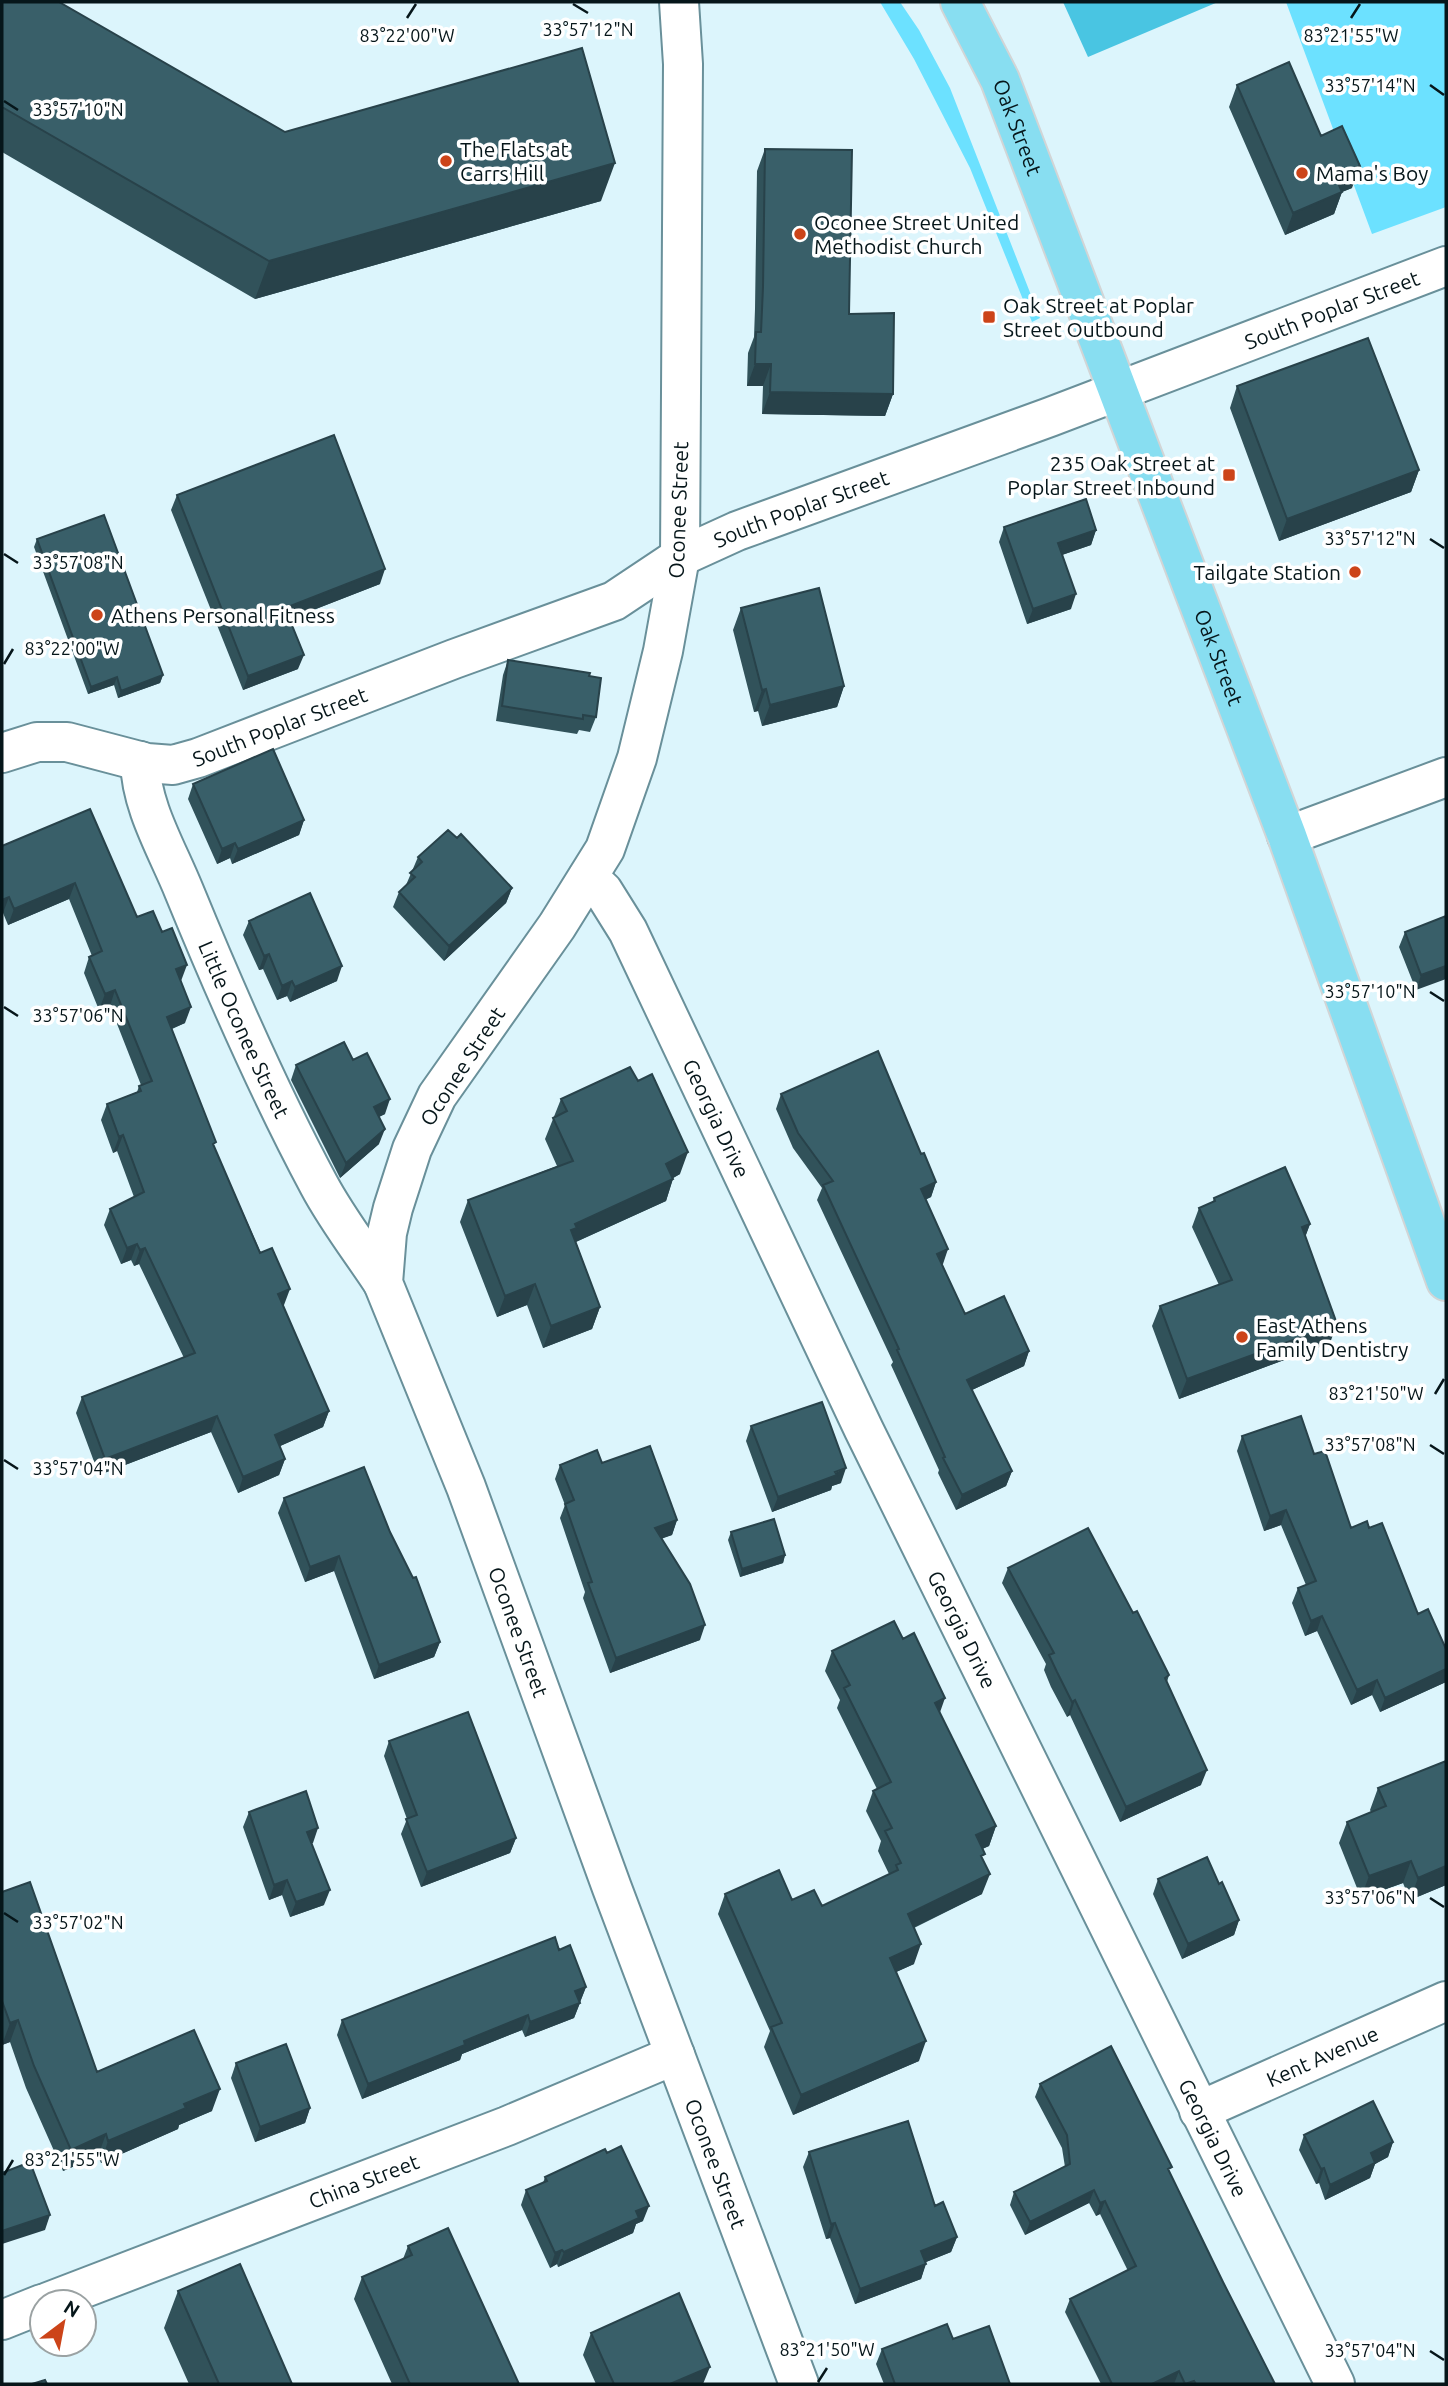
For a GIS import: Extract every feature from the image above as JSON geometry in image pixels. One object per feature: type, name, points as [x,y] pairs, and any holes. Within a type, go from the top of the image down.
[{"type":"main road","name":"Oak Street","points":[[960,2],[1000,80],[1287,836],[1446,1281]]},
{"type":"street","name":"Oconee Street","points":[[679,2],[684,64],[680,556],[663,651],[637,758],[605,849],[557,926],[438,1096],[422,1125],[393,1208],[387,1233],[383,1283],[466,1487],[799,2384]]},
{"type":"street","name":"South Poplar Street","points":[[2,753],[37,742],[67,742],[140,761],[173,765],[211,754],[454,659],[614,601],[680,556],[737,531],[1118,391],[1446,266]]},
{"type":"street","name":"Little Oconee Street","points":[[140,761],[141,776],[154,823],[175,867],[234,1012],[320,1187],[383,1283]]},
{"type":"street","points":[[1287,836],[1446,777]]},
{"type":"street","name":"Georgia Drive","points":[[588,877],[603,891],[628,931],[864,1430],[1335,2384]]},
{"type":"street","name":"Kent Avenue","points":[[1199,2111],[1446,2001]]},
{"type":"street","name":"China Street","points":[[85,2288],[507,2126],[675,2055]]},
{"type":"street","points":[[2,2320],[28,2310]]},
{"type":"shaded area","points":[[880,2],[900,2],[919,30],[950,88],[1040,318],[1032,322],[970,168],[914,59]]},
{"type":"shaded area","points":[[1063,2],[1218,2],[1088,57]]},
{"type":"shaded area","points":[[1286,2],[1446,2],[1446,207],[1372,234]]},
{"type":"building","name":"The Flats at Carrs Hill","points":[[2,2],[59,2],[285,132],[582,48],[615,163],[269,261],[2,107]]},
{"type":"building","name":"Mama's Boy","points":[[1289,62],[1321,136],[1342,126],[1360,166],[1335,176],[1342,192],[1293,213],[1237,85]]},
{"type":"building","name":"Oconee Street United Methodist Church","points":[[765,149],[852,150],[849,314],[894,313],[893,394],[770,392],[771,364],[755,364],[756,332],[761,332]]},
{"type":"building","points":[[1368,338],[1419,470],[1287,519],[1237,386]]},
{"type":"building","points":[[334,435],[385,569],[285,608],[304,655],[248,676],[177,495]]},
{"type":"building","points":[[1086,499],[1096,530],[1058,543],[1076,594],[1033,609],[1004,527]]},
{"type":"building","name":"Athens Personal Fitness","points":[[104,515],[163,675],[121,691],[117,677],[91,687],[37,539]]},
{"type":"building","points":[[819,588],[844,686],[770,705],[766,689],[762,690],[741,608]]},
{"type":"building","points":[[508,660],[590,673],[589,676],[601,678],[596,717],[583,715],[583,719],[502,706]]},
{"type":"building","points":[[273,749],[304,820],[238,849],[235,843],[222,849],[193,784]]},
{"type":"building","points":[[90,809],[137,917],[153,911],[162,932],[172,928],[187,965],[176,969],[191,1007],[167,1017],[216,1142],[213,1144],[260,1253],[272,1248],[290,1289],[278,1294],[329,1411],[275,1435],[285,1459],[243,1477],[217,1416],[105,1459],[82,1397],[195,1353],[145,1248],[140,1250],[137,1244],[127,1248],[110,1209],[144,1192],[123,1135],[119,1137],[107,1104],[141,1091],[139,1086],[152,1081],[115,990],[105,994],[89,957],[102,951],[75,883],[14,909],[9,897],[2,900],[2,846]]},
{"type":"building","points":[[448,830],[457,838],[461,834],[512,888],[449,946],[399,892],[415,877],[410,873],[422,862],[418,857]]},
{"type":"building","points":[[310,893],[342,966],[295,987],[292,981],[282,986],[269,954],[264,956],[249,921]]},
{"type":"building","points":[[1446,916],[1446,966],[1421,975],[1405,932]]},
{"type":"building","points":[[344,1042],[353,1060],[367,1053],[390,1099],[374,1107],[385,1129],[346,1163],[296,1065]]},
{"type":"building","points":[[878,1051],[921,1154],[924,1153],[936,1182],[921,1189],[948,1249],[937,1254],[965,1314],[1004,1296],[1029,1351],[967,1380],[1012,1471],[962,1495],[943,1458],[945,1457],[897,1350],[899,1349],[823,1185],[833,1181],[798,1133],[781,1094]]},
{"type":"building","points":[[630,1067],[638,1081],[652,1074],[688,1152],[666,1164],[673,1179],[575,1224],[577,1228],[571,1230],[600,1307],[551,1326],[535,1284],[505,1296],[468,1200],[573,1161],[553,1118],[567,1111],[561,1099]]},
{"type":"building","points":[[1285,1167],[1310,1224],[1302,1227],[1337,1324],[1187,1379],[1160,1306],[1232,1280],[1199,1208],[1215,1201],[1214,1198]]},
{"type":"building","points":[[822,1402],[846,1468],[835,1472],[837,1475],[778,1497],[751,1426]]},
{"type":"building","points":[[1301,1416],[1314,1454],[1325,1451],[1351,1528],[1367,1521],[1369,1528],[1382,1523],[1418,1614],[1428,1609],[1446,1649],[1446,1669],[1385,1698],[1377,1680],[1357,1690],[1322,1616],[1311,1621],[1298,1588],[1316,1581],[1286,1510],[1270,1516],[1242,1436]]},
{"type":"building","points":[[650,1446],[677,1520],[655,1528],[690,1584],[705,1625],[616,1658],[588,1583],[592,1582],[565,1504],[574,1500],[560,1465],[597,1450],[602,1463]]},
{"type":"building","points":[[364,1467],[390,1532],[413,1578],[416,1577],[440,1642],[379,1665],[339,1556],[310,1567],[284,1498]]},
{"type":"building","points":[[774,1519],[785,1555],[742,1569],[731,1532]]},
{"type":"building","points":[[1088,1528],[1133,1613],[1137,1611],[1169,1675],[1165,1678],[1207,1770],[1126,1807],[1075,1700],[1072,1702],[1049,1655],[1054,1653],[1008,1568]]},
{"type":"building","points":[[894,1621],[903,1639],[914,1633],[945,1698],[935,1703],[996,1826],[976,1835],[985,1854],[981,1856],[990,1874],[908,1914],[921,1944],[890,1958],[926,2041],[801,2095],[771,2027],[782,2023],[725,1894],[779,1870],[792,1900],[814,1890],[822,1906],[898,1870],[896,1865],[901,1863],[885,1831],[892,1828],[873,1791],[891,1782],[844,1688],[850,1685],[832,1651]]},
{"type":"building","points":[[468,1712],[516,1838],[427,1872],[406,1819],[417,1815],[389,1741]]},
{"type":"building","points":[[1446,1761],[1446,1866],[1418,1878],[1411,1861],[1369,1876],[1347,1822],[1386,1806],[1378,1788]]},
{"type":"building","points":[[306,1791],[318,1828],[307,1832],[330,1890],[296,1902],[287,1880],[274,1885],[249,1812]]},
{"type":"building","points":[[1207,1857],[1239,1920],[1188,1944],[1158,1879]]},
{"type":"building","points":[[30,1882],[97,2072],[194,2030],[220,2089],[184,2104],[186,2108],[108,2141],[106,2134],[71,2150],[34,2066],[18,2020],[10,2023],[2,2001],[2,1892]]},
{"type":"building","points":[[555,1937],[559,1950],[570,1945],[586,1987],[575,1991],[580,2003],[530,2022],[528,2015],[464,2041],[465,2045],[368,2084],[342,2020]]},
{"type":"building","points":[[286,2044],[310,2108],[260,2127],[236,2063]]},
{"type":"building","points":[[1111,2046],[1172,2167],[1168,2169],[1275,2384],[1196,2384],[1194,2381],[1185,2384],[1179,2371],[1152,2384],[1112,2384],[1070,2299],[1136,2266],[1105,2201],[1100,2203],[1094,2190],[1030,2222],[1014,2192],[1070,2164],[1067,2135],[1040,2084]]},
{"type":"building","points":[[1373,2101],[1393,2142],[1371,2153],[1375,2163],[1330,2185],[1324,2168],[1321,2169],[1304,2135]]},
{"type":"building","points":[[908,2121],[935,2206],[943,2202],[957,2237],[921,2251],[926,2264],[860,2289],[835,2223],[831,2224],[809,2152]]},
{"type":"building","points":[[621,2146],[649,2206],[636,2211],[639,2218],[564,2252],[562,2250],[555,2253],[526,2190],[547,2181],[545,2177],[605,2149],[607,2153]]},
{"type":"building","points":[[30,2162],[50,2215],[2,2231],[2,2173]]},
{"type":"building","points":[[448,2228],[519,2384],[410,2384],[362,2277],[412,2255],[408,2246]]},
{"type":"building","points":[[240,2264],[292,2384],[219,2384],[178,2291]]},
{"type":"building","points":[[679,2293],[710,2367],[670,2384],[614,2384],[591,2333]]},
{"type":"building","points":[[947,2324],[953,2339],[989,2326],[1010,2384],[895,2384],[882,2349]]},
{"type":"place","name":"The Flats at Carrs Hill","points":[[446,161]]},
{"type":"place","name":"Mama's Boy","points":[[1302,173]]},
{"type":"place","name":"Oconee Street United Methodist Church","points":[[800,234]]},
{"type":"place","name":"Oak Street at Poplar Street Outbound","points":[[989,317]]},
{"type":"place","name":"235 Oak Street at Poplar Street Inbound","points":[[1229,475]]},
{"type":"place","name":"Tailgate Station","points":[[1355,572]]},
{"type":"place","name":"Athens Personal Fitness","points":[[97,615]]},
{"type":"place","name":"East Athens Family Dentistry","points":[[1242,1337]]}]
